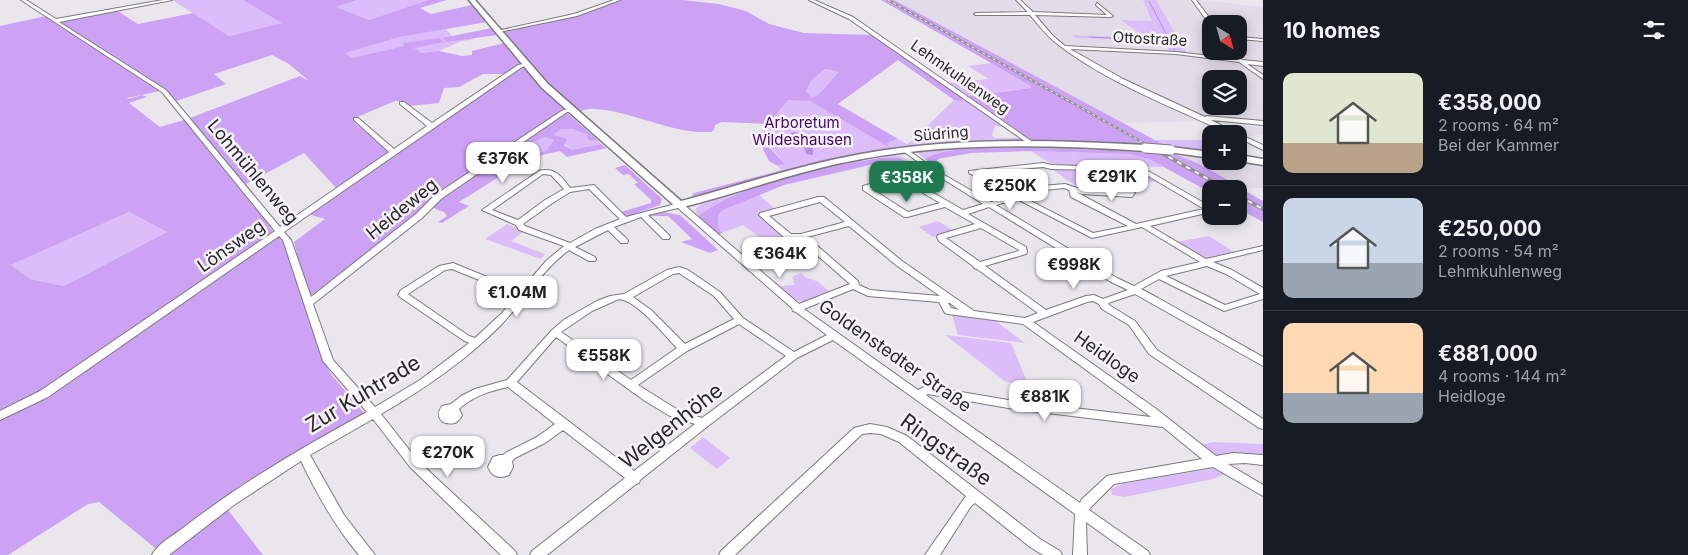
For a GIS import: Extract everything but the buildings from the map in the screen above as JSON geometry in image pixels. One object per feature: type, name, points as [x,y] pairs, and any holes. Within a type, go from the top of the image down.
[{"type":"main road","name":"Goldenstedter Straße","points":[[472,0],[545,86],[679,205]]},
{"type":"main road","name":"Südring","points":[[679,205],[807,168],[905,150],[964,145],[1031,143],[1145,148],[1202,154]]},
{"type":"main road","points":[[1247,159],[1263,162]]},
{"type":"street","name":"Lohmühlenweg","points":[[23,0],[164,91],[287,240],[328,361],[373,412],[414,464],[510,555]]},
{"type":"street","points":[[55,21],[170,0]]},
{"type":"street","points":[[499,31],[575,15],[618,0]]},
{"type":"street","points":[[811,0],[851,18],[874,34]]},
{"type":"street","points":[[1018,0],[1032,13],[1046,33],[1065,48],[1123,81],[1216,125]]},
{"type":"street","points":[[1194,0],[1205,15]]},
{"type":"street","points":[[976,14],[1111,15],[1097,4]]},
{"type":"street","name":"Lehmkuhlenweg","points":[[874,34],[1031,143]]},
{"type":"street","points":[[1248,39],[1263,40]]},
{"type":"street","name":"Ottostraße","points":[[1065,48],[1176,52],[1263,64]]},
{"type":"street","points":[[1240,61],[1263,77]]},
{"type":"street","name":"Lönsweg","points":[[0,416],[44,394],[431,126],[520,66],[527,64]]},
{"type":"street","points":[[402,104],[431,126]]},
{"type":"street","name":"Heideweg","points":[[308,304],[411,222],[438,197],[565,111],[570,110]]},
{"type":"street","points":[[1202,118],[1263,123]]},
{"type":"street","points":[[356,119],[392,151],[396,151]]},
{"type":"street","points":[[1247,140],[1263,148]]},
{"type":"street","points":[[905,150],[937,173],[1114,280],[1263,362]]},
{"type":"street","points":[[1043,165],[1051,167],[1135,167],[1211,209],[1092,236],[1086,235],[1028,201],[1016,197],[971,172],[1043,165]]},
{"type":"street","points":[[568,190],[554,173],[547,170],[541,172],[487,208],[488,211],[519,223],[522,228],[570,246],[592,259]]},
{"type":"street","points":[[946,204],[906,215],[866,188],[902,177],[1023,249],[1023,252],[977,266]]},
{"type":"street","points":[[1008,191],[1065,186],[1073,190],[1118,193]]},
{"type":"street","points":[[519,223],[568,190],[591,187],[626,221]]},
{"type":"street","points":[[1073,190],[1074,195],[1138,225],[1229,272],[1263,292]]},
{"type":"street","points":[[962,213],[1016,197]]},
{"type":"street","points":[[851,223],[789,238],[763,215],[821,199],[851,223],[855,228],[899,263],[947,299],[948,311],[1026,321],[1086,299],[1094,298],[1103,302],[1124,296],[1160,276],[1263,248]]},
{"type":"street","name":"Zur Kuhtrade","points":[[159,555],[220,507],[303,453],[439,372],[477,342],[514,304],[537,275],[570,246],[610,227],[679,205]]},
{"type":"street","name":"Goldenstedter Straße","points":[[679,205],[796,309],[1143,555]]},
{"type":"street","points":[[643,215],[666,237]]},
{"type":"street","points":[[981,225],[941,237],[942,240],[1044,313]]},
{"type":"street","points":[[610,227],[624,241]]},
{"type":"street","points":[[801,236],[855,283],[854,286]]},
{"type":"street","points":[[477,342],[466,338],[403,295],[404,292],[442,268],[453,266],[512,290],[522,292]]},
{"type":"street","points":[[626,297],[670,272],[679,270],[686,272],[705,284],[727,303],[740,320],[793,356]]},
{"type":"street","points":[[1160,276],[1224,308],[1263,296]]},
{"type":"street","points":[[796,309],[854,286],[868,293],[947,299]]},
{"type":"street","points":[[452,409],[484,388],[510,383],[562,325],[615,296],[626,297],[654,319],[683,348]]},
{"type":"street","points":[[1103,302],[1105,307],[1132,323],[1153,352],[1263,425]]},
{"type":"street","points":[[632,384],[683,348],[714,331],[740,320]]},
{"type":"street","name":"Heidloge","points":[[1026,321],[1167,423],[1215,462],[1263,491]]},
{"type":"street","points":[[555,332],[674,413],[704,423]]},
{"type":"street","name":"Welgenhöhe","points":[[538,555],[704,423],[793,356],[833,336]]},
{"type":"street","points":[[510,383],[635,479]]},
{"type":"street","points":[[918,395],[926,390],[1014,405],[1167,423]]},
{"type":"street","points":[[505,461],[511,455],[542,440],[563,424]]},
{"type":"street","name":"Ringstraße","points":[[726,555],[858,431],[866,428],[882,429],[898,436],[1035,543],[1055,555]]},
{"type":"street","points":[[303,453],[321,488],[353,539],[368,555]]},
{"type":"street","points":[[1080,555],[1079,522],[1082,511],[1086,502],[1110,480],[1245,458],[1263,460]]},
{"type":"street","points":[[932,555],[967,502],[975,495]]},
{"type":"shaded area","points":[[243,0],[357,0],[336,7],[369,20],[428,0],[447,0],[420,8],[431,14],[472,5],[487,22],[400,37],[345,53],[351,58],[404,46],[403,43],[439,38],[444,42],[414,48],[420,53],[439,51],[462,56],[472,55],[472,51],[504,43],[523,64],[506,74],[483,74],[459,87],[444,88],[439,103],[409,106],[403,101],[395,101],[355,118],[355,123],[391,153],[338,190],[304,153],[244,185],[190,118],[300,76],[309,81],[289,64],[272,55],[214,74],[226,84],[176,101],[166,89],[116,60],[59,22],[116,10],[138,24],[193,13],[229,36],[282,23]]},
{"type":"shaded area","points":[[621,0],[683,0],[719,4],[746,11],[769,24],[804,33],[874,35],[964,99],[960,101],[954,100],[898,60],[838,104],[898,139],[886,143],[889,147],[810,101],[788,100],[768,124],[722,122],[715,125],[714,130],[711,132],[681,130],[609,111],[589,109],[576,113],[547,86],[501,32],[581,14]],"holes":[[[825,69],[839,72],[816,96],[812,98],[806,91],[811,81]]]},
{"type":"shaded area","points":[[881,0],[887,0],[1148,146],[1033,142],[1029,140],[968,96],[1031,88],[1031,86]]},
{"type":"shaded area","points":[[887,0],[1213,180],[1208,180]]},
{"type":"shaded area","points":[[889,0],[894,0],[1164,145],[1202,149],[1202,153],[1153,147]]},
{"type":"shaded area","points":[[894,0],[1143,0],[1152,21],[1123,20],[1147,39],[1074,36],[1076,38],[1164,41],[1171,54],[1202,58],[1202,60],[1263,66],[1263,121],[1202,115],[1204,121],[1123,123]]},
{"type":"shaded area","points":[[1156,0],[1201,0],[1263,7],[1263,64],[1235,60],[1248,60],[1248,15],[1202,15],[1202,55],[1187,53]]},
{"type":"shaded area","points":[[46,16],[160,91],[127,98],[142,95],[147,97],[129,103],[160,127],[184,120],[254,203],[274,233],[47,390],[0,413],[0,26]],"holes":[[[129,212],[167,232],[64,286],[30,279],[11,265]]]},
{"type":"shaded area","points":[[492,28],[497,35],[447,42],[442,38]]},
{"type":"shaded area","points":[[523,66],[565,110],[474,171],[308,298],[294,242],[325,219],[308,214]]},
{"type":"shaded area","points":[[566,112],[598,140],[590,141],[587,137],[588,135],[572,129],[561,129],[554,135],[567,139],[564,145],[572,150],[601,144],[607,148],[567,157],[560,151],[529,158],[459,202],[469,206],[442,223],[438,222],[447,216],[444,212],[431,207],[440,198]],"holes":[[[545,137],[554,140],[546,151],[528,155],[522,148]]]},
{"type":"shaded area","points":[[1247,126],[1263,127],[1263,135],[1247,137]]},
{"type":"shaded area","points":[[794,132],[806,135],[812,140],[813,155],[806,154],[805,149],[791,139],[790,134]]},
{"type":"shaded area","points":[[758,133],[760,138],[785,164],[778,166],[769,161],[762,147],[753,139],[753,135]]},
{"type":"shaded area","points":[[889,147],[899,149],[731,186],[694,198],[692,195],[694,193],[824,159]]},
{"type":"shaded area","points":[[998,148],[1158,152],[1208,180],[1202,180],[1202,188],[1151,160],[1130,154],[1031,151],[971,153],[938,159],[936,163],[945,173],[934,168],[926,158],[948,151]]},
{"type":"shaded area","points":[[1163,152],[1187,159],[1202,166],[1202,170],[1210,170],[1228,180],[1213,180]]},
{"type":"shaded area","points":[[1177,153],[1202,156],[1202,167]]},
{"type":"shaded area","points":[[883,158],[898,158],[913,163],[883,162],[784,185],[723,210],[718,215],[718,228],[722,233],[718,235],[698,216],[716,204],[738,194],[786,177],[837,165]]},
{"type":"shaded area","points":[[1247,162],[1263,164],[1263,188],[1247,187],[1247,180],[1225,180],[1208,170],[1247,170]]},
{"type":"shaded area","points":[[625,165],[662,199],[660,205],[626,217],[621,212],[651,203],[651,200],[634,184],[638,183],[629,174],[623,175],[615,168]]},
{"type":"shaded area","points":[[1247,192],[1263,201],[1263,208],[1247,199]]},
{"type":"shaded area","points":[[1247,202],[1263,211],[1263,222],[1247,213]]},
{"type":"shaded area","points":[[663,212],[680,215],[718,250],[710,253],[681,242],[692,239],[668,216],[649,216]]},
{"type":"shaded area","points":[[279,236],[284,243],[321,355],[331,374],[364,413],[243,484],[155,548],[99,502],[88,504],[8,555],[0,555],[0,418],[274,237]]},
{"type":"shaded area","points":[[228,510],[263,555],[169,555]]},
{"type":"green space","points":[[172,0],[243,0],[283,23],[229,36]]},
{"type":"green space","points":[[357,0],[428,0],[369,20],[335,7]]},
{"type":"green space","points":[[1143,0],[1156,0],[1187,53],[1169,51],[1164,41],[1075,38],[1073,35],[1146,38],[1121,20],[1152,21]]},
{"type":"green space","points":[[446,29],[452,36],[475,39],[462,41],[439,51],[417,53],[413,47],[434,39],[404,43],[404,46],[351,58],[344,53],[400,37]]},
{"type":"green space","points":[[992,63],[1032,86],[1031,88],[966,96],[947,83],[989,79],[968,66]]},
{"type":"green space","points":[[825,69],[839,72],[823,90],[812,98],[806,91],[811,81]]},
{"type":"green space","name":"Arboretum Wildeshausen","points":[[788,99],[810,101],[886,143],[898,139],[907,144],[954,100],[960,101],[964,99],[1003,127],[995,126],[992,135],[994,138],[1019,138],[1023,141],[899,149],[889,147],[824,159],[781,170],[778,166],[785,164],[758,133],[770,125],[768,124]]},
{"type":"green space","points":[[561,129],[572,129],[588,135],[591,141],[598,140],[601,144],[572,150],[554,135]]},
{"type":"green space","points":[[545,137],[554,140],[547,151],[528,155],[522,148],[539,140]]},
{"type":"green space","points":[[1155,140],[1202,140],[1202,149],[1163,146]]},
{"type":"green space","points":[[1033,144],[1144,151],[1030,147],[965,149],[940,152],[926,158],[928,162],[918,153],[920,151],[986,145],[1046,146]]},
{"type":"green space","points":[[1031,151],[1130,154],[1146,157],[1163,167],[1054,166]]},
{"type":"green space","points":[[895,155],[910,161],[898,158],[794,176],[744,191],[720,202],[698,216],[695,210],[706,202],[756,186],[789,177]]},
{"type":"green space","points":[[1056,168],[1136,168],[1159,181],[1114,187],[1111,190],[1082,190],[1053,170]]},
{"type":"green space","points":[[758,194],[775,209],[757,212],[795,245],[784,249],[773,257],[757,242],[762,239],[743,225],[722,233],[718,229],[718,215],[723,210]]},
{"type":"green space","points":[[129,212],[167,232],[64,286],[30,279],[11,265]]},
{"type":"green space","points":[[938,221],[954,231],[933,237],[919,227]]},
{"type":"green space","points":[[507,224],[524,231],[511,241],[545,254],[541,259],[485,239]]},
{"type":"green space","points":[[1209,236],[1234,252],[1205,258],[1176,242]]},
{"type":"green space","points":[[801,273],[806,278],[817,281],[830,292],[801,302],[791,297],[775,284],[778,283],[780,286],[795,285],[792,277]]},
{"type":"green space","points":[[952,315],[993,319],[1025,343],[958,335]]},
{"type":"green space","points":[[945,335],[1011,343],[1028,384],[1006,382]]},
{"type":"green space","points":[[703,437],[730,458],[717,469],[690,448]]},
{"type":"green space","points":[[1213,442],[1263,444],[1263,457],[1242,453],[1215,456],[1201,445]]},
{"type":"green space","points":[[1217,468],[1227,473],[1213,479],[1125,497],[1112,495],[1111,489],[1125,483]]},
{"type":"waterway","points":[[1149,1],[1170,41]]},
{"type":"waterway","points":[[1089,37],[1170,41]]},
{"type":"waterway","points":[[1170,41],[1174,49]]},
{"type":"railway","points":[[888,0],[1153,148]]},
{"type":"railway","points":[[1151,147],[1210,180]]},
{"type":"railway","points":[[1247,200],[1263,209]]}]
